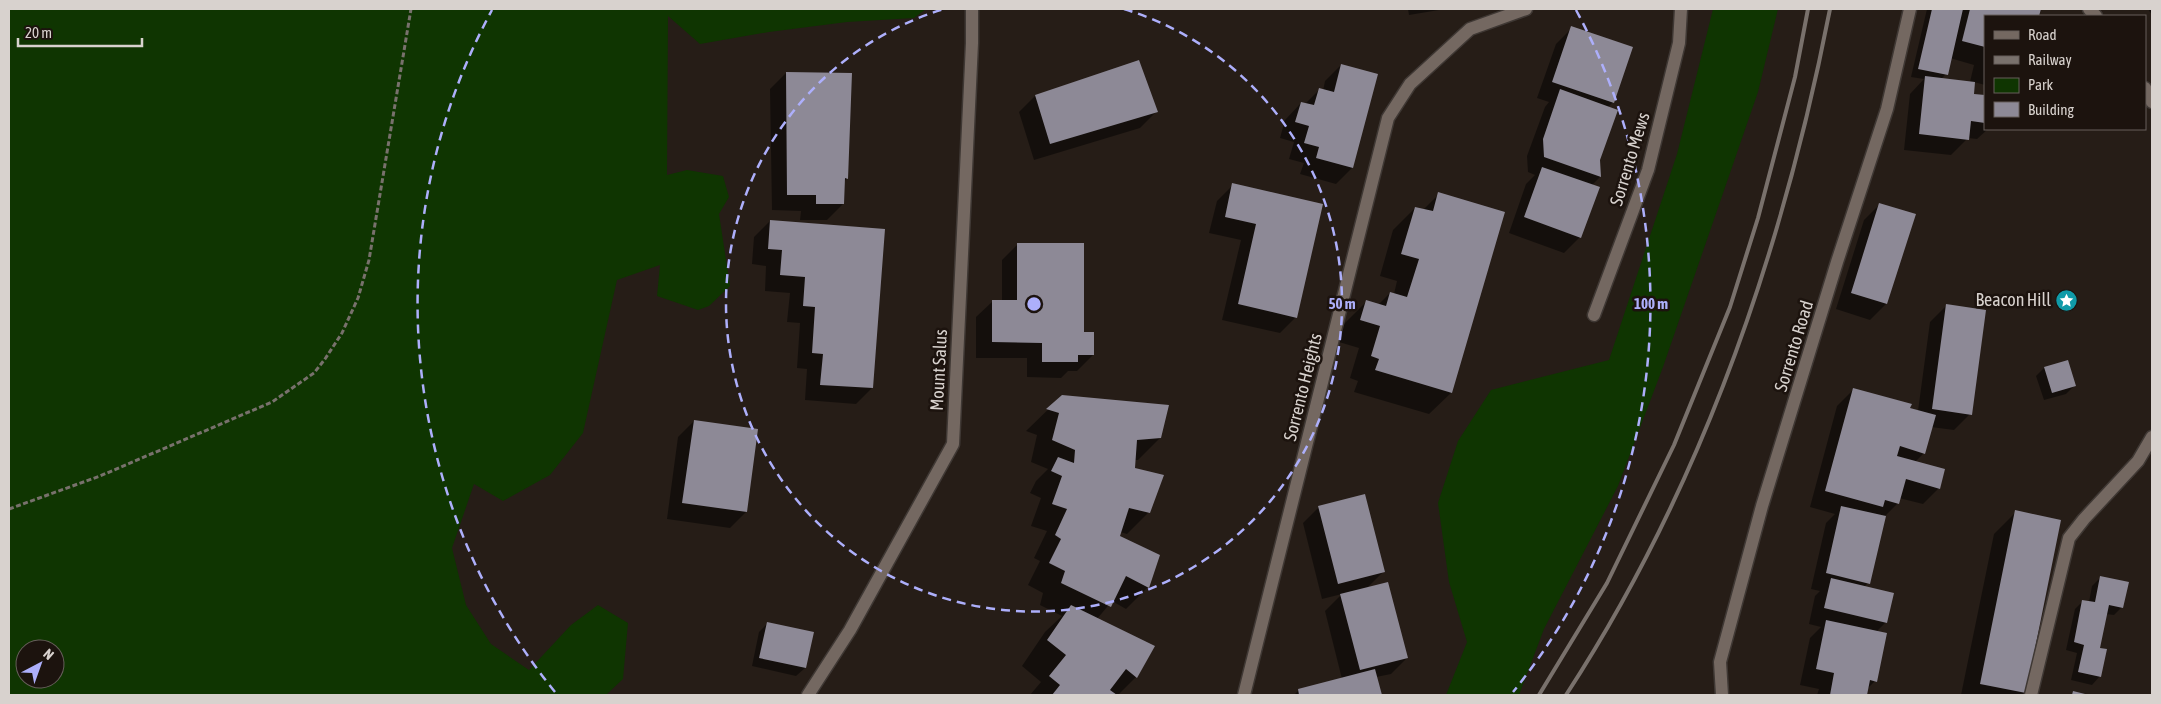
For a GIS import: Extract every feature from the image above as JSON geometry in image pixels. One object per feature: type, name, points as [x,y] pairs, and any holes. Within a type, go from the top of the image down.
[{"type":"street","name":"Mount Salus","points":[[808,695],[850,630],[952,444],[972,43],[972,9]]},
{"type":"street","name":"Sorrento Heights","points":[[1244,695],[1388,118],[1410,84],[1470,29],[1526,9]]},
{"type":"street","name":"Sorrento Mews","points":[[1594,315],[1648,170],[1679,43],[1681,9]]},
{"type":"street","name":"Sorrento Road","points":[[1722,695],[1720,662],[1762,506],[1837,262],[1887,109],[1910,9]]},
{"type":"street","points":[[2146,90],[2152,102]]},
{"type":"street","points":[[2031,695],[2069,538],[2084,519],[2138,461],[2152,437]]},
{"type":"path","points":[[9,508],[100,476],[272,402],[314,373],[342,333],[358,298],[369,260],[411,9]]},
{"type":"green space","points":[[9,9],[926,9],[914,18],[847,22],[769,32],[700,44],[668,16],[667,175],[687,170],[723,176],[729,197],[719,214],[730,286],[709,306],[698,310],[657,296],[660,265],[617,280],[583,433],[550,475],[503,501],[474,484],[452,548],[466,605],[491,644],[529,670],[571,625],[598,605],[628,623],[623,679],[606,695],[9,695]]},
{"type":"green space","points":[[1713,9],[1778,9],[1758,92],[1663,367],[1618,486],[1544,629],[1519,695],[1446,695],[1467,642],[1449,582],[1438,503],[1458,441],[1491,390],[1609,360],[1677,154]]},
{"type":"building","points":[[1932,9],[1963,9],[1948,75],[1918,69]]},
{"type":"building","points":[[1970,9],[2041,9],[2039,15],[1984,15],[1984,47],[1962,41]]},
{"type":"building","points":[[1571,26],[1633,47],[1614,103],[1552,82]]},
{"type":"building","points":[[1139,60],[1158,112],[1050,144],[1035,95]]},
{"type":"building","points":[[1341,64],[1378,74],[1353,168],[1316,158],[1319,147],[1304,143],[1309,126],[1295,122],[1301,102],[1314,105],[1319,88],[1334,92]]},
{"type":"building","points":[[786,72],[852,73],[848,179],[845,178],[844,204],[816,204],[816,195],[787,195]]},
{"type":"building","points":[[1925,76],[1975,82],[1974,94],[1984,95],[1984,123],[1971,121],[1969,140],[1919,134]]},
{"type":"building","points":[[1560,89],[1618,110],[1600,160],[1601,177],[1544,157],[1543,139]]},
{"type":"building","points":[[1542,167],[1600,187],[1581,238],[1524,217]]},
{"type":"building","points":[[1232,183],[1323,204],[1297,318],[1238,304],[1256,224],[1225,217]]},
{"type":"building","points":[[1438,192],[1505,212],[1452,393],[1375,370],[1379,359],[1371,356],[1380,326],[1360,320],[1366,300],[1386,306],[1390,292],[1407,297],[1419,259],[1401,254],[1415,207],[1433,211]]},
{"type":"building","points":[[1879,203],[1916,214],[1887,304],[1851,293]]},
{"type":"building","points":[[770,220],[885,229],[873,388],[820,385],[823,354],[812,353],[815,307],[803,306],[805,277],[780,275],[782,250],[768,249]]},
{"type":"building","points":[[1017,243],[1084,243],[1084,332],[1094,332],[1094,355],[1078,355],[1078,362],[1042,362],[1042,343],[992,342],[992,300],[1017,300]]},
{"type":"building","points":[[1946,304],[1986,310],[1972,415],[1932,409]]},
{"type":"building","points":[[2068,360],[2076,386],[2052,393],[2044,367]]},
{"type":"building","points":[[1853,388],[1912,404],[1910,408],[1936,415],[1925,454],[1900,446],[1897,456],[1945,469],[1940,489],[1906,479],[1899,504],[1885,500],[1883,507],[1825,491]]},
{"type":"building","points":[[1062,395],[1169,405],[1161,438],[1137,440],[1135,468],[1164,475],[1150,513],[1129,508],[1120,536],[1160,555],[1149,588],[1126,576],[1111,607],[1061,583],[1065,571],[1049,563],[1061,539],[1055,535],[1067,509],[1052,504],[1062,476],[1051,471],[1058,457],[1074,463],[1075,450],[1052,440],[1059,413],[1046,409]]},
{"type":"building","points":[[694,420],[758,429],[747,512],[682,503]]},
{"type":"building","points":[[1365,494],[1385,572],[1338,584],[1318,506]]},
{"type":"building","points":[[1841,506],[1886,516],[1870,584],[1826,573]]},
{"type":"building","points":[[2015,510],[2061,520],[2026,693],[1980,684]]},
{"type":"building","points":[[2100,576],[2129,582],[2123,608],[2109,605],[2100,648],[2107,649],[2101,677],[2078,672],[2084,645],[2074,642],[2082,600],[2095,602]]},
{"type":"building","points":[[1831,578],[1894,593],[1887,623],[1824,608]]},
{"type":"building","points":[[1388,582],[1408,658],[1360,670],[1340,594]]},
{"type":"building","points":[[1071,605],[1155,646],[1137,678],[1126,669],[1110,690],[1117,695],[1052,695],[1060,685],[1049,676],[1066,655],[1047,640]]},
{"type":"building","points":[[1826,620],[1887,633],[1877,682],[1870,680],[1867,695],[1830,695],[1834,673],[1816,669]]},
{"type":"building","points":[[767,622],[814,632],[806,668],[759,658]]},
{"type":"building","points":[[1375,669],[1382,695],[1299,695],[1298,689]]},
{"type":"building","points":[[2073,691],[2089,695],[2072,695]]},
{"type":"railway","points":[[1539,695],[1607,583],[1674,445],[1730,307],[1758,218],[1795,77],[1808,9]]},
{"type":"railway","points":[[1566,695],[1614,616],[1658,534],[1696,451],[1731,365],[1788,189],[1811,99],[1830,9]]},
{"type":"place","name":"Beacon Hill","points":[[2067,300]]}]
